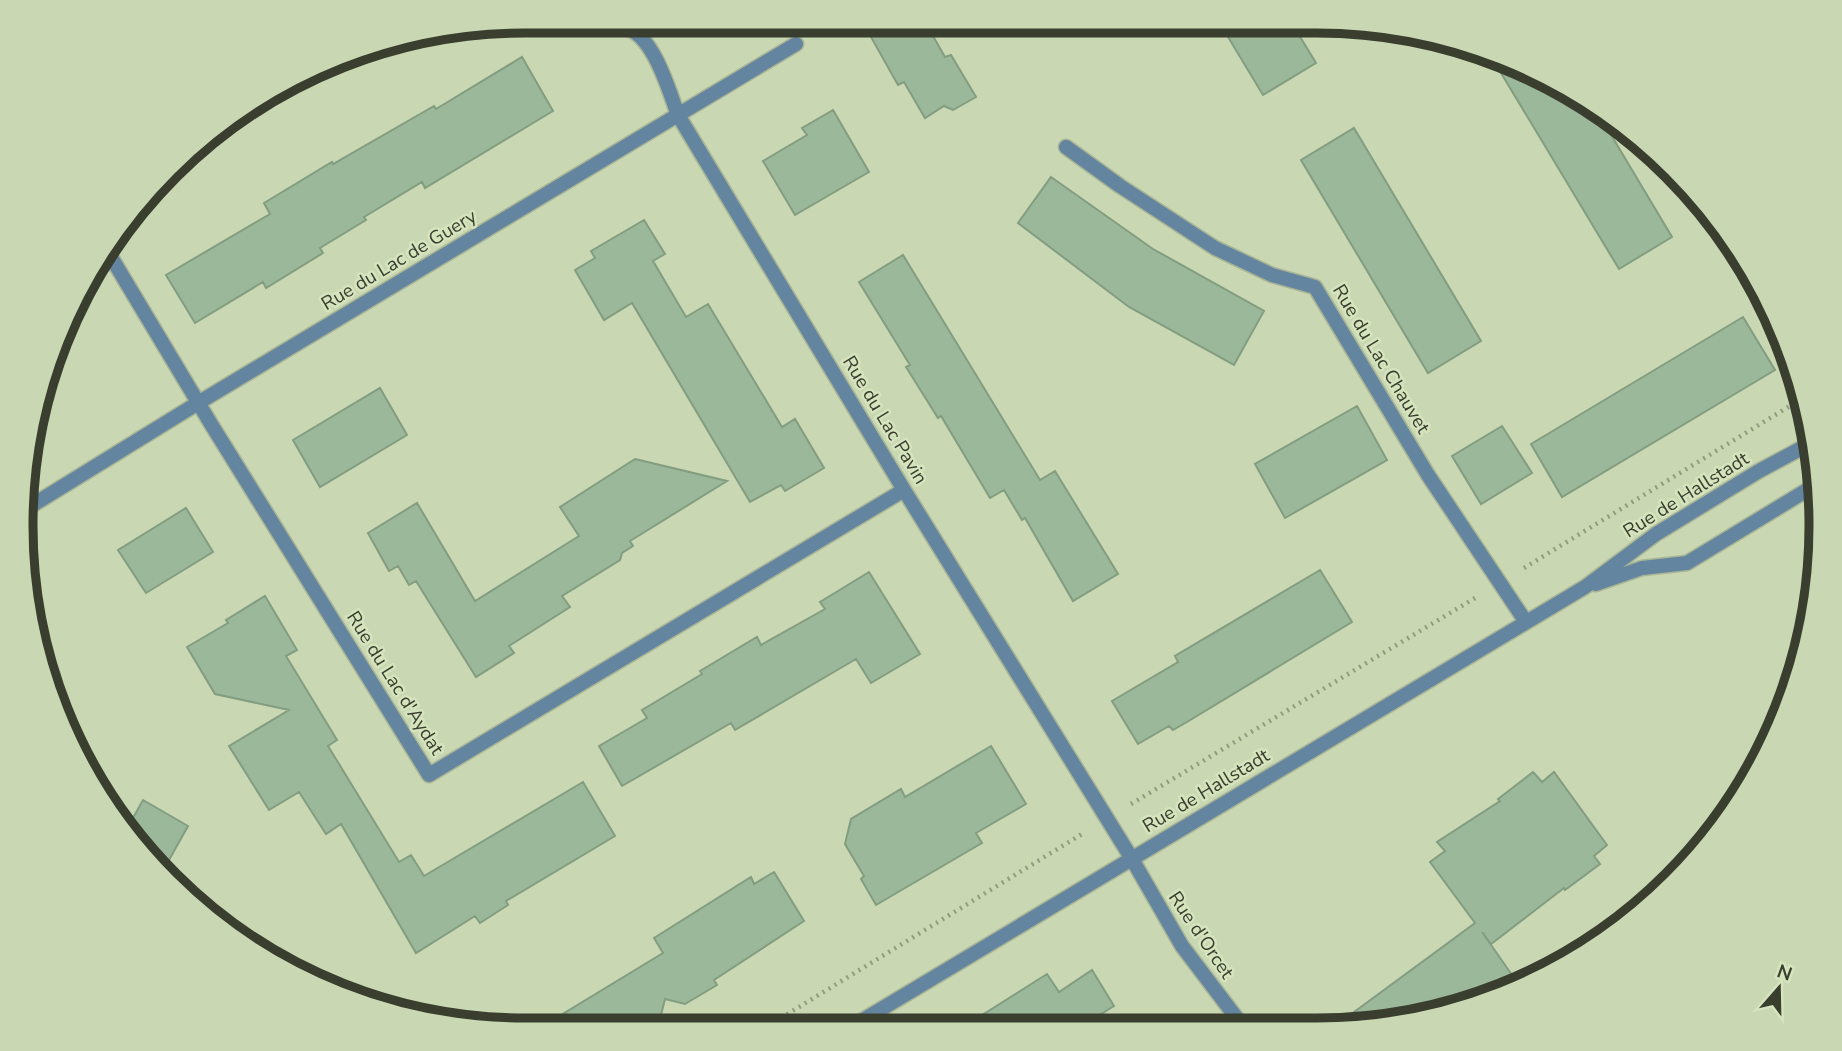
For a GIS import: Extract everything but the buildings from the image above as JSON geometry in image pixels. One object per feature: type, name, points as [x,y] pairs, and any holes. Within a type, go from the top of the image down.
[{"type":"street","name":"Rue du Lac Pavin","points":[[635,33],[656,59],[678,115],[904,490],[1132,859]]},
{"type":"street","name":"Rue du Lac de Guery","points":[[34,504],[796,44]]},
{"type":"street","name":"Rue du Lac Chauvet","points":[[1066,147],[1215,248],[1272,275],[1315,287],[1428,475],[1526,622]]},
{"type":"street","name":"Rue du Lac d'Aydat","points":[[112,259],[198,403],[429,775],[904,490]]},
{"type":"street","name":"Rue de Hallstadt","points":[[866,1018],[1585,587],[1656,534],[1802,448]]},
{"type":"street","name":"Rue de Hallstadt","points":[[1585,587],[1643,568],[1687,563],[1808,490]]},
{"type":"street","name":"Rue d'Orcet","points":[[1132,859],[1182,946],[1237,1018]]},
{"type":"path","points":[[781,1018],[1793,403]]}]
